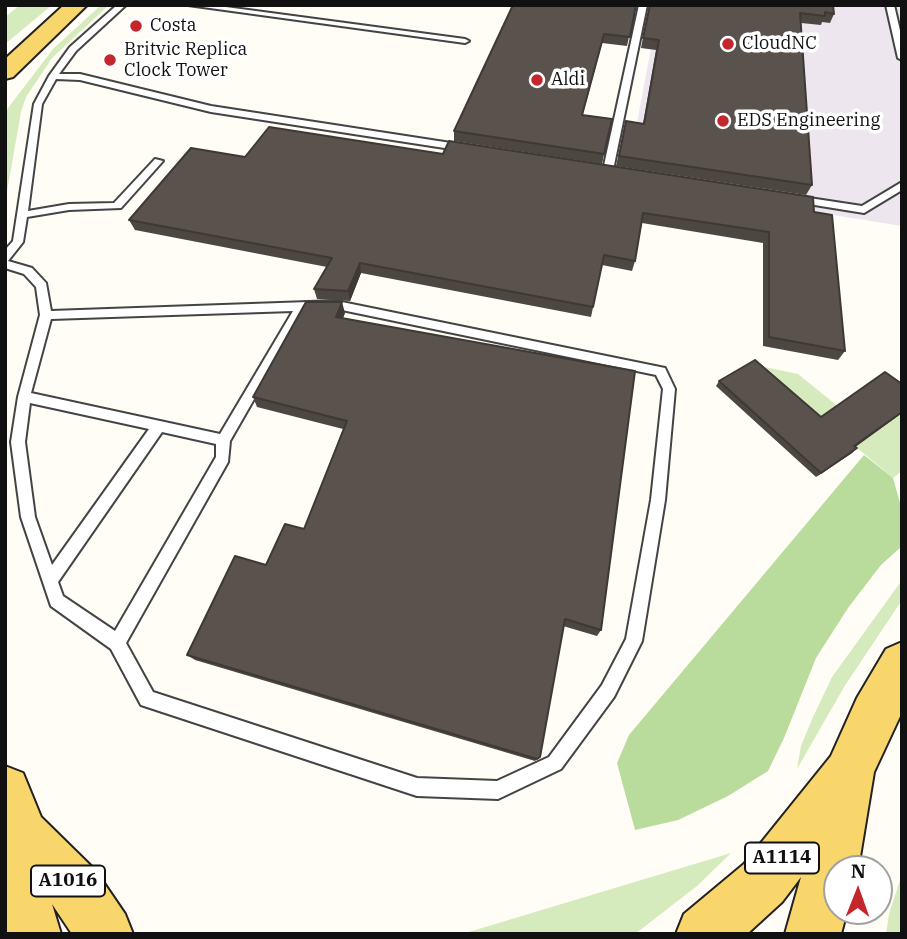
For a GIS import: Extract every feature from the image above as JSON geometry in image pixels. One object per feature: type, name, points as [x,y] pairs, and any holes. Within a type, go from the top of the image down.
[{"type":"main road","points":[[5,72],[34,41],[77,5]]},
{"type":"main road","name":"A1114","points":[[813,934],[832,864],[849,772],[874,715],[902,665]]},
{"type":"main road","name":"A1114","points":[[704,934],[764,883],[849,772]]},
{"type":"main road","name":"A1016","points":[[13,813],[25,913],[33,934]]},
{"type":"main road","name":"A1016","points":[[13,813],[76,889],[105,934]]},
{"type":"lane","points":[[5,258],[18,242],[38,104],[53,76],[73,49],[122,5]]},
{"type":"lane","points":[[192,5],[466,41]]},
{"type":"lane","points":[[608,170],[643,5]]},
{"type":"lane","points":[[890,5],[902,58]]},
{"type":"lane","points":[[53,76],[80,77],[211,109],[474,150]]},
{"type":"lane","points":[[21,215],[69,207],[117,206],[158,161]]},
{"type":"lane","points":[[595,168],[621,172]]},
{"type":"lane","points":[[787,197],[864,209],[902,185]]},
{"type":"lane","points":[[5,264],[29,271],[42,286],[46,315],[24,397],[18,442],[28,517],[57,600],[117,643],[146,699],[418,787],[498,790],[555,763],[608,691],[634,640],[658,500],[668,388],[661,371],[337,305],[46,315]]},
{"type":"lane","points":[[117,643],[223,458],[223,440],[302,305]]},
{"type":"lane","points":[[24,397],[223,440]]},
{"type":"lane","points":[[50,581],[159,426]]},
{"type":"shaded area","points":[[659,5],[902,5],[902,226],[626,182]]},
{"type":"green space","points":[[20,5],[52,5],[5,44],[5,17]]},
{"type":"green space","points":[[101,5],[109,5],[52,58],[26,97],[5,203],[5,112],[53,49]]},
{"type":"green space","points":[[760,366],[798,374],[872,434],[902,413],[902,471],[893,478]]},
{"type":"green space","points":[[864,455],[893,478],[902,510],[902,546],[881,565],[848,608],[816,658],[768,771],[728,796],[678,820],[635,830],[617,763],[629,735]]},
{"type":"green space","points":[[902,580],[902,600],[844,687],[797,769],[801,746],[832,677]]},
{"type":"green space","points":[[731,853],[697,886],[635,934],[462,934]]},
{"type":"green space","points":[[902,874],[902,934],[886,934],[887,925],[893,925],[893,902]]},
{"type":"building","points":[[513,5],[636,5],[630,37],[604,34],[582,115],[612,119],[604,154],[454,131]]},
{"type":"building","points":[[650,5],[833,5],[834,14],[825,12],[825,16],[800,13],[812,185],[619,156],[626,121],[644,124],[659,40],[643,38]]},
{"type":"building","points":[[269,127],[443,154],[449,141],[813,197],[814,212],[832,215],[845,351],[769,337],[769,232],[643,213],[635,261],[604,255],[593,307],[360,263],[348,291],[314,289],[332,258],[129,220],[191,148],[245,157]]},
{"type":"building","points":[[306,302],[342,302],[336,317],[635,371],[601,630],[565,619],[540,757],[537,759],[187,655],[235,556],[266,565],[285,524],[304,529],[347,421],[253,397]]},
{"type":"building","points":[[755,360],[821,417],[885,372],[902,384],[902,412],[821,473],[719,381]]},
{"type":"place","name":"Costa","points":[[136,26]]},
{"type":"place","name":"CloudNC","points":[[728,44]]},
{"type":"place","name":"Britvic Replica Clock Tower","points":[[110,60]]},
{"type":"place","name":"Aldi","points":[[537,80]]},
{"type":"place","name":"EDS Engineering","points":[[723,121]]}]
